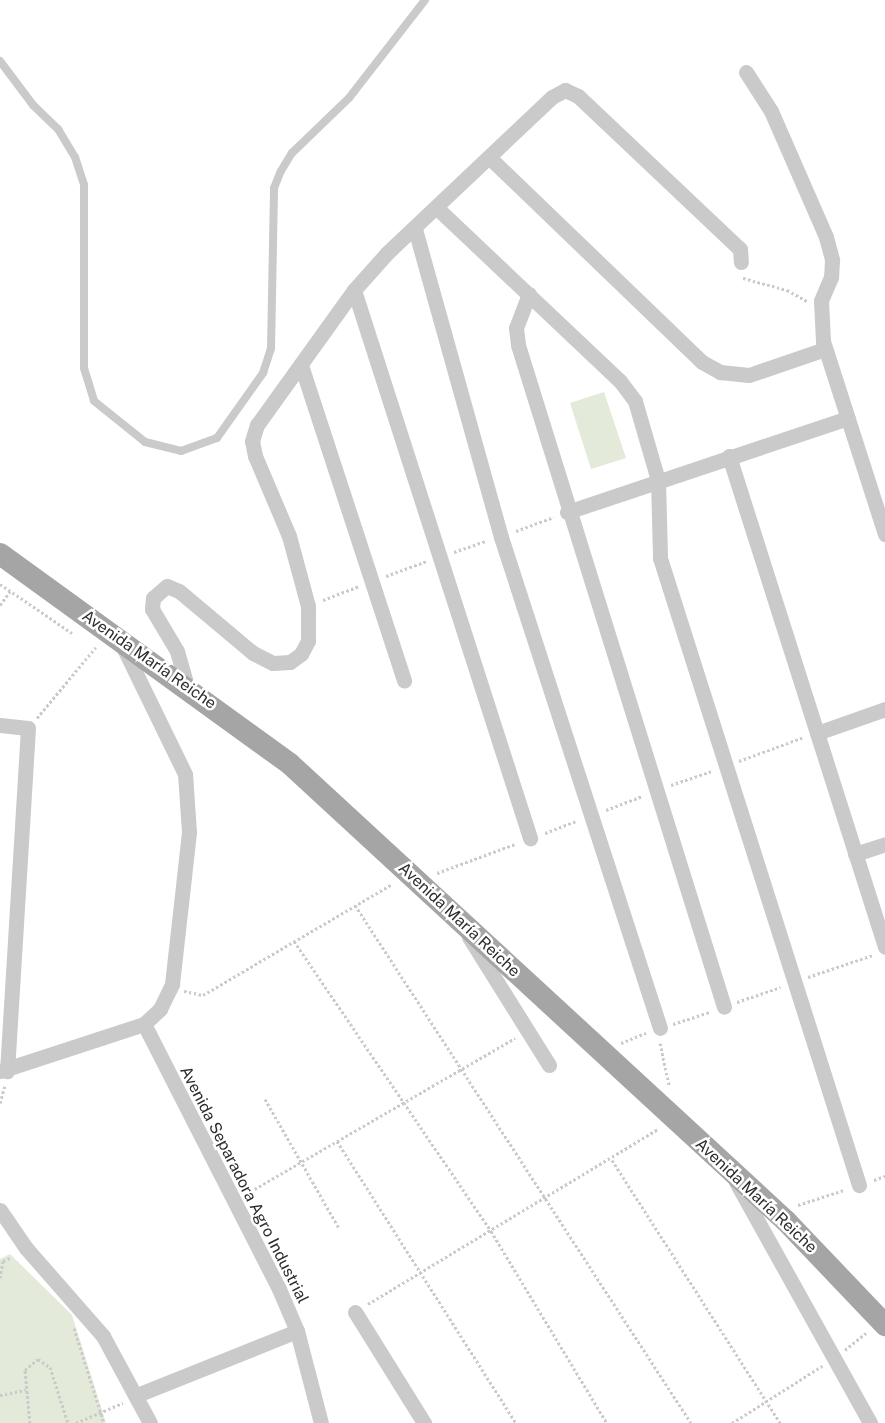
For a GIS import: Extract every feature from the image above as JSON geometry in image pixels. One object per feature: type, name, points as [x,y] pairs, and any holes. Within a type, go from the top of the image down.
[{"type":"main road","name":"Avenida María Reiche","points":[[0,554],[120,641],[187,686],[290,764],[418,880],[599,1051],[776,1212],[883,1323]]},
{"type":"street","points":[[746,72],[771,111],[826,237],[831,277],[821,309],[826,349],[885,534]]},
{"type":"street","points":[[187,686],[177,651],[152,609],[158,589],[167,586],[179,590],[253,653],[273,662],[290,662],[301,654],[308,641],[308,606],[289,536],[252,441],[257,425],[354,290],[415,228],[491,159],[552,97],[565,90],[578,96],[740,249],[741,262]]},
{"type":"street","points":[[491,159],[702,362],[728,374],[749,375],[826,349]]},
{"type":"street","points":[[438,209],[620,381],[635,401],[658,480],[660,558],[859,1185]]},
{"type":"street","points":[[415,228],[501,537],[593,815],[660,1028]]},
{"type":"street","points":[[354,290],[530,838]]},
{"type":"street","points":[[529,294],[516,328],[518,345],[567,512],[724,1007]]},
{"type":"street","points":[[301,365],[404,681]]},
{"type":"street","points":[[567,512],[729,456],[848,418]]},
{"type":"street","points":[[729,456],[855,854],[880,950]]},
{"type":"street","points":[[0,725],[28,728],[3,1071],[144,1024],[160,1009],[172,984],[188,801],[185,774],[120,641]]},
{"type":"street","points":[[817,733],[885,709]]},
{"type":"street","points":[[855,854],[885,844]]},
{"type":"street","points":[[456,916],[549,1065]]},
{"type":"street","name":"Avenida Separadora Agro Industrial","points":[[144,1024],[234,1201],[297,1331],[321,1423]]},
{"type":"street","points":[[728,1168],[870,1423]]},
{"type":"street","points":[[0,1210],[26,1248],[103,1336],[137,1395],[150,1423]]},
{"type":"street","points":[[355,1312],[424,1423]]},
{"type":"street","points":[[137,1395],[297,1331]]},
{"type":"lane","points":[[0,61],[33,105],[58,129],[75,157],[84,185],[84,358],[94,401],[145,442],[181,451],[217,438],[263,373],[271,348],[274,188],[281,171],[292,153],[349,98],[425,0]]},
{"type":"path","points":[[738,277],[787,290],[821,309]]},
{"type":"path","points":[[0,584],[78,637]]},
{"type":"path","points":[[0,605],[10,591]]},
{"type":"path","points":[[28,728],[93,647],[120,641]]},
{"type":"path","points":[[86,642],[93,647]]},
{"type":"path","points":[[418,880],[655,791],[817,733]]},
{"type":"path","points":[[203,995],[393,883],[384,868],[396,860]]},
{"type":"path","points":[[355,905],[692,1423]]},
{"type":"path","points":[[294,941],[491,1231],[607,1423]]},
{"type":"path","points":[[599,1051],[880,950]]},
{"type":"path","points":[[355,1312],[612,1160],[658,1128],[652,1123],[667,1112],[671,1092],[660,1057],[660,1028]]},
{"type":"path","points":[[234,1201],[527,1031]]},
{"type":"path","points":[[265,1099],[339,1228]]},
{"type":"path","points":[[337,1141],[423,1272],[516,1423]]},
{"type":"path","points":[[612,1160],[768,1400],[780,1423]]},
{"type":"path","points":[[776,1212],[885,1176]]},
{"type":"path","points":[[0,1278],[3,1261],[17,1259]]},
{"type":"path","points":[[732,1423],[834,1359],[883,1323]]},
{"type":"path","points":[[72,1324],[104,1423]]},
{"type":"path","points":[[30,1423],[26,1390],[26,1366],[38,1359],[47,1363],[68,1423]]},
{"type":"path","points":[[0,1395],[26,1390]]},
{"type":"path","points":[[76,1423],[102,1415],[137,1395]]},
{"type":"green space","points":[[604,392],[626,458],[591,469],[570,403]]},
{"type":"green space","points":[[10,1254],[72,1315],[106,1423],[0,1423],[0,1259]]}]
